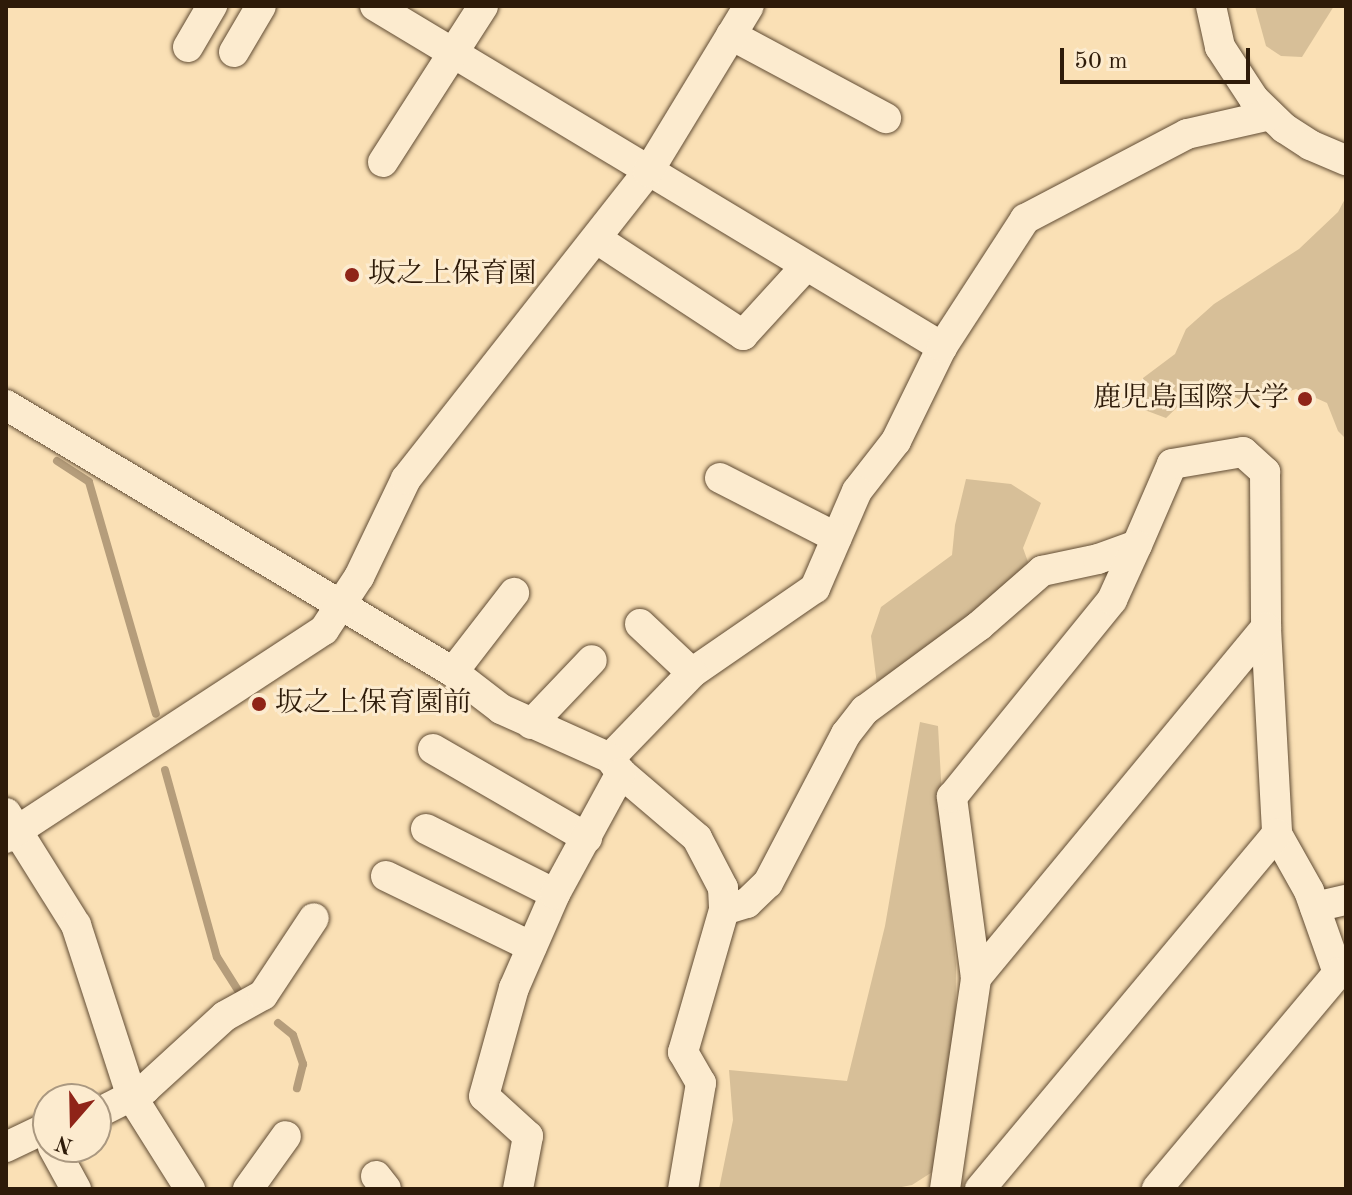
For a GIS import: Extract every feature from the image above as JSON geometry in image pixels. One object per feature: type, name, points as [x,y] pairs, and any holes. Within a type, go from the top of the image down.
[{"type":"street","points":[[188,47],[212,6]]},
{"type":"street","points":[[234,52],[261,6]]},
{"type":"street","points":[[375,6],[942,347]]},
{"type":"street","points":[[383,162],[483,6]]},
{"type":"street","points":[[190,1189],[132,1097],[76,925],[9,828],[308,644],[343,605],[406,479],[648,172],[749,6]]},
{"type":"street","points":[[1211,6],[1220,47],[1254,99],[1310,145],[1346,160]]},
{"type":"street","points":[[731,35],[886,118]]},
{"type":"street","points":[[518,1189],[528,1136],[484,1096],[514,988],[555,894],[587,838],[616,765],[692,673],[815,588],[857,491],[896,441],[942,347],[1025,219],[1187,134],[1270,115]]},
{"type":"street","points":[[597,239],[743,335],[805,267]]},
{"type":"street","points":[[6,405],[453,672],[501,709],[616,765],[697,838],[723,888],[724,910],[683,1052],[701,1083],[683,1189]]},
{"type":"street","points":[[945,1189],[976,978],[952,797],[1112,600],[1172,464],[1243,452],[1265,472],[1266,628],[1277,834],[1337,945],[1338,973],[1157,1189]]},
{"type":"street","points":[[720,478],[837,538]]},
{"type":"street","points":[[724,910],[747,903],[768,883],[846,734],[865,710],[979,626],[1042,571],[1098,559],[1137,545]]},
{"type":"street","points":[[453,672],[514,593]]},
{"type":"street","points":[[640,624],[692,673]]},
{"type":"street","points":[[976,978],[1266,628]]},
{"type":"street","points":[[531,724],[592,660]]},
{"type":"street","points":[[433,749],[587,838]]},
{"type":"street","points":[[426,829],[555,894]]},
{"type":"street","points":[[980,1189],[1277,834]]},
{"type":"street","points":[[386,876],[422,906],[532,947]]},
{"type":"street","points":[[1315,907],[1346,900]]},
{"type":"street","points":[[112,1106],[145,1089],[225,1016],[263,995],[314,918]]},
{"type":"street","points":[[248,1189],[286,1136]]},
{"type":"street","points":[[6,1147],[32,1140]]},
{"type":"street","points":[[63,1163],[76,1189]]},
{"type":"shaded area","points":[[1255,6],[1334,6],[1302,57],[1281,56],[1266,46]]},
{"type":"shaded area","points":[[1346,197],[1346,439],[1338,431],[1327,403],[1296,389],[1248,404],[1220,389],[1189,396],[1166,418],[1142,409],[1143,378],[1175,354],[1186,329],[1214,304],[1299,249],[1338,212]]},
{"type":"shaded area","points":[[966,479],[1011,484],[1041,503],[1023,548],[1035,581],[877,685],[871,636],[881,607],[952,555],[955,525]]},
{"type":"shaded area","points":[[920,722],[938,726],[946,867],[956,964],[955,1087],[948,1162],[912,1185],[891,1189],[719,1189],[733,1120],[729,1070],[847,1081],[885,926]]},
{"type":"waterway","points":[[57,461],[89,482],[156,714]]},
{"type":"waterway","points":[[165,770],[217,957],[239,992]]},
{"type":"waterway","points":[[278,1023],[293,1035],[303,1064],[297,1088]]},
{"type":"place","name":"坂之上保育園","points":[[352,275]]},
{"type":"place","name":"鹿児島国際大学","points":[[1305,399]]},
{"type":"place","name":"坂之上保育園前","points":[[259,704]]}]
